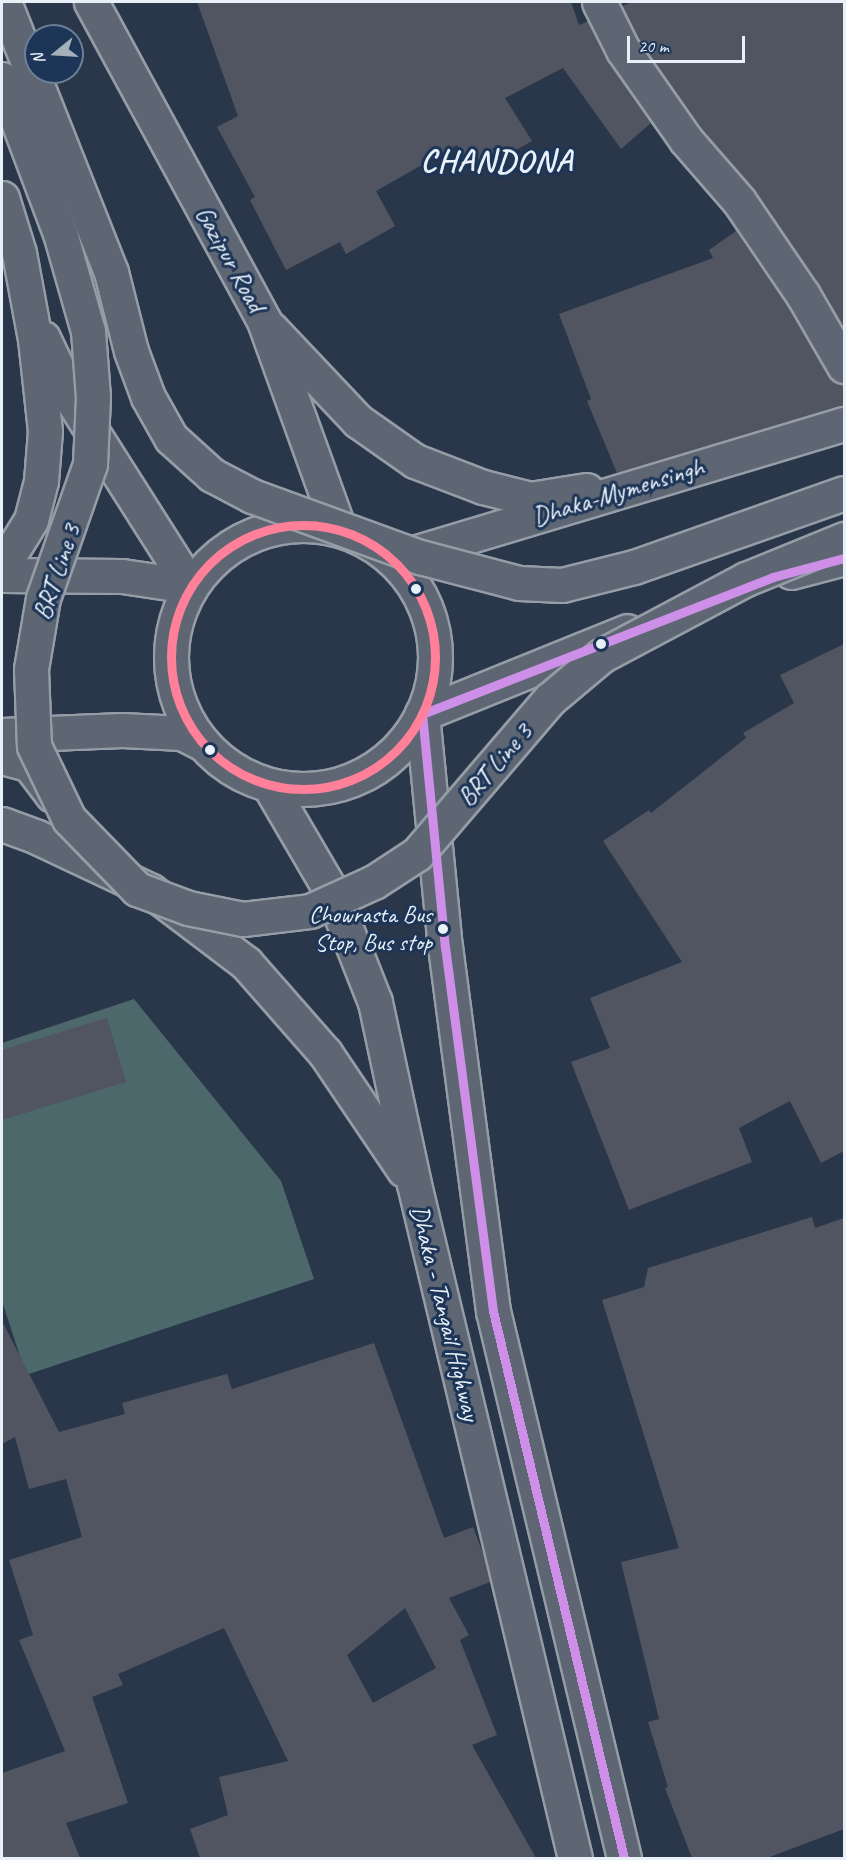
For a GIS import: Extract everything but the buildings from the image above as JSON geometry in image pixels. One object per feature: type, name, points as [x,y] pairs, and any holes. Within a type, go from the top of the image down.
[{"type":"main road","points":[[4,2],[111,272],[131,351],[148,397],[171,438],[212,475],[252,496],[420,557],[519,583],[562,585],[634,567],[844,494]]},
{"type":"main road","name":"Gazipur Road","points":[[91,2],[264,321],[339,529]]},
{"type":"main road","points":[[599,2],[623,50],[686,140],[739,201],[803,295],[844,366]]},
{"type":"main road","name":"BRT Line 3","points":[[2,79],[60,232],[88,332],[93,396],[90,464],[43,598],[32,669],[34,746],[69,819],[137,889],[188,908],[243,918],[310,911],[374,882],[417,854],[550,699],[600,656],[718,592],[844,539]]},
{"type":"main road","points":[[2,198],[19,253],[30,311],[45,431],[41,481],[31,520],[2,567]]},
{"type":"main road","points":[[30,311],[74,403],[190,586]]},
{"type":"main road","points":[[264,321],[358,422],[416,461],[471,482],[530,499],[674,476]]},
{"type":"main road","name":"Dhaka-Mymensingh","points":[[392,559],[844,424]]},
{"type":"main road","points":[[297,524],[339,529],[368,541],[392,559],[418,593],[433,632],[434,674],[422,714],[403,745],[375,769],[341,784],[305,790],[269,786],[221,762],[202,743],[180,707],[171,666],[174,624],[190,586],[219,554],[255,532],[297,524]]},
{"type":"main road","points":[[422,714],[762,581],[844,558]]},
{"type":"main road","points":[[2,575],[122,576],[190,586]]},
{"type":"main road","name":"Dhaka - Tangail Highway","points":[[422,714],[445,948],[493,1311],[624,1858]]},
{"type":"main road","points":[[2,735],[122,730],[182,733],[202,743]]},
{"type":"main road","points":[[2,758],[29,764],[69,819]]},
{"type":"main road","name":"Dhaka - Tangail Highway","points":[[269,786],[332,893],[375,1002],[414,1184],[575,1858]]},
{"type":"main road","points":[[2,824],[37,837],[151,891],[246,963],[325,1053],[414,1184]]},
{"type":"green space","points":[[134,999],[281,1181],[314,1279],[26,1375],[2,1301],[2,1043]]},
{"type":"transit line","points":[[303,525],[329,528],[353,535],[387,555],[405,573],[425,607],[432,631],[435,657],[432,683],[425,707],[405,741],[387,759],[353,779],[329,786],[303,789],[277,786],[253,779],[219,759],[201,741],[181,707],[174,683],[171,657],[174,631],[181,607],[201,573],[219,555],[253,535],[277,528],[303,525]]},
{"type":"transit line","points":[[624,1858],[493,1311],[445,948],[422,714],[773,577],[844,558]]},
{"type":"place","name":"Chowrasta Bus Stop, Bus stop","points":[[443,929]]},
{"type":"district","name":"CHANDONA","points":[[497,161]]}]
